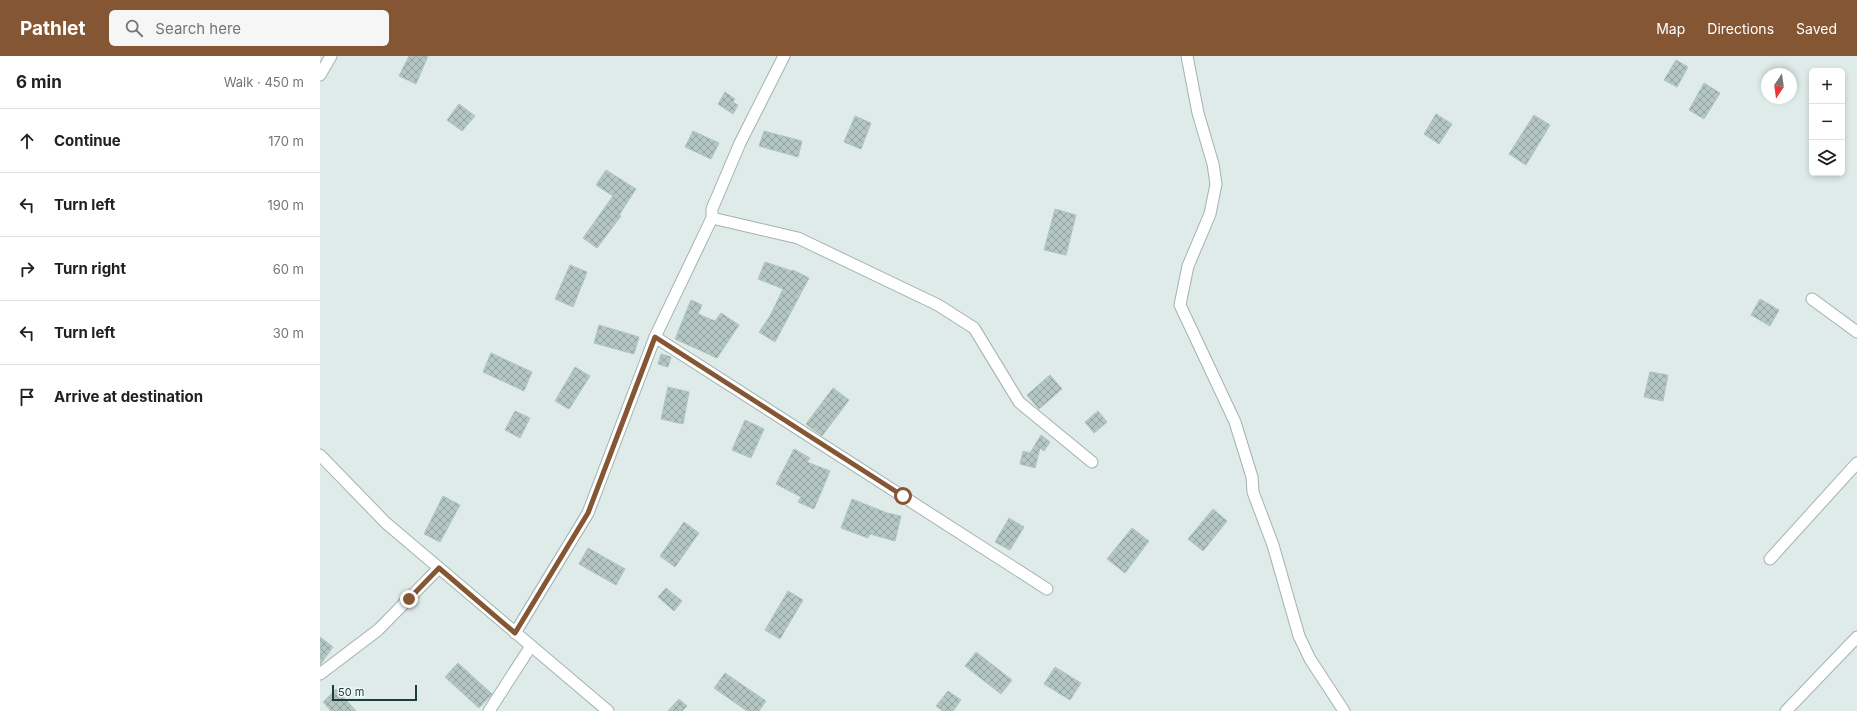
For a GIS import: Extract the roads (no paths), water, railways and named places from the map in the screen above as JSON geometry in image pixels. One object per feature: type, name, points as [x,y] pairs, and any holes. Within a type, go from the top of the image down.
[{"type":"street","points":[[320,75],[331,56]]},
{"type":"street","points":[[515,633],[588,513],[655,337],[712,218],[712,209],[740,143],[784,56]]},
{"type":"street","points":[[1187,56],[1198,113],[1213,164],[1216,184],[1210,214],[1188,266],[1180,305],[1235,422],[1252,477],[1253,492],[1273,545],[1299,636],[1310,660],[1344,711]]},
{"type":"street","points":[[712,218],[798,238],[938,305],[974,328],[1019,402],[1092,462]]},
{"type":"street","points":[[1812,299],[1857,332]]},
{"type":"street","points":[[655,337],[1047,588]]},
{"type":"street","points":[[320,455],[386,523],[608,711]]},
{"type":"street","points":[[1770,559],[1857,463]]},
{"type":"street","points":[[320,674],[378,630],[439,568]]},
{"type":"street","points":[[1786,711],[1857,637]]},
{"type":"street","points":[[489,711],[531,646]]}]
